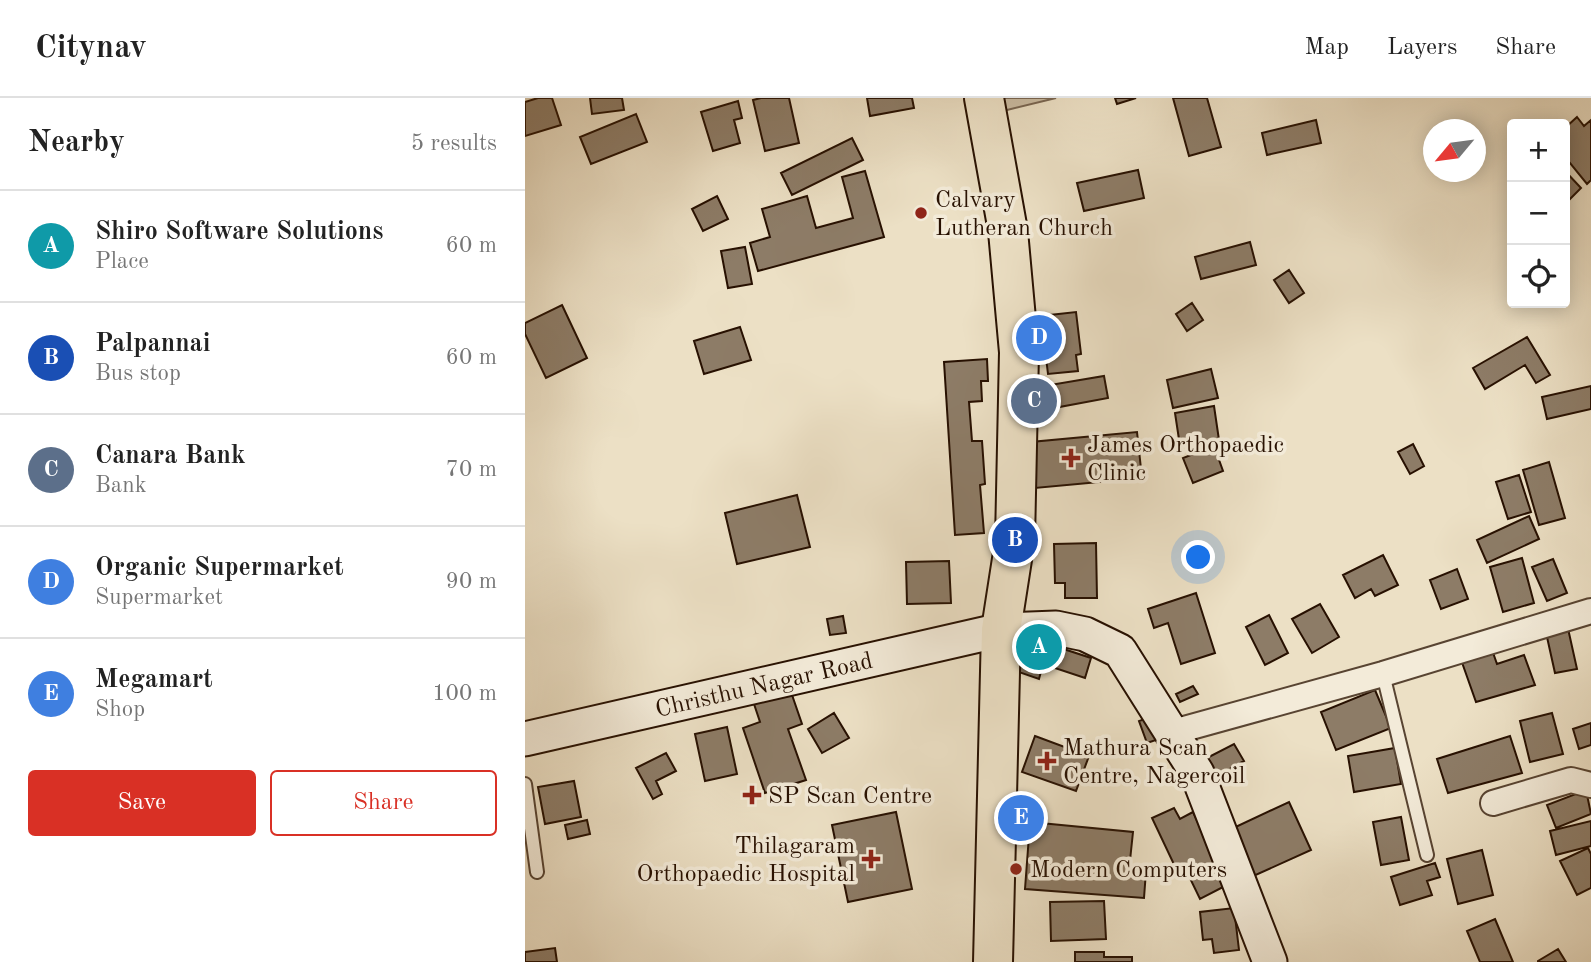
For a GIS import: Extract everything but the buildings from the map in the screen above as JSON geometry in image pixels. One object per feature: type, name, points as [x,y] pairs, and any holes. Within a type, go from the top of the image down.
[{"type":"highway","points":[[984,98],[1008,231],[1019,352],[1014,540],[1001,630],[993,962]]},
{"type":"street","points":[[1173,732],[1383,674],[1591,611]]},
{"type":"street","name":"Christhu Nagar Road","points":[[525,739],[1001,630],[1056,628],[1102,640],[1120,651],[1197,773],[1270,962]]},
{"type":"street","points":[[1493,803],[1571,780],[1591,785]]},
{"type":"lane","points":[[1383,674],[1427,855]]},
{"type":"lane","points":[[525,784],[537,872]]},
{"type":"shaded area","points":[[1000,98],[1056,98],[1003,111]]},
{"type":"place","name":"Calvary Lutheran Church","points":[[921,213]]},
{"type":"place","name":"Organic Supermarket","points":[[1039,338]]},
{"type":"place","name":"Canara Bank","points":[[1034,401]]},
{"type":"place","name":"James Orthopaedic Clinic","points":[[1071,458]]},
{"type":"place","name":"Palpannai","points":[[1015,540]]},
{"type":"place","name":"Shiro Software Solutions","points":[[1039,647]]},
{"type":"place","name":"Mathura Scan Centre, Nagercoil","points":[[1047,761]]},
{"type":"place","name":"SP Scan Centre","points":[[752,795]]},
{"type":"place","name":"Megamart","points":[[1021,818]]},
{"type":"place","name":"Thilagaram Orthopaedic Hospital","points":[[871,859]]},
{"type":"place","name":"Modern Computers","points":[[1016,869]]}]
